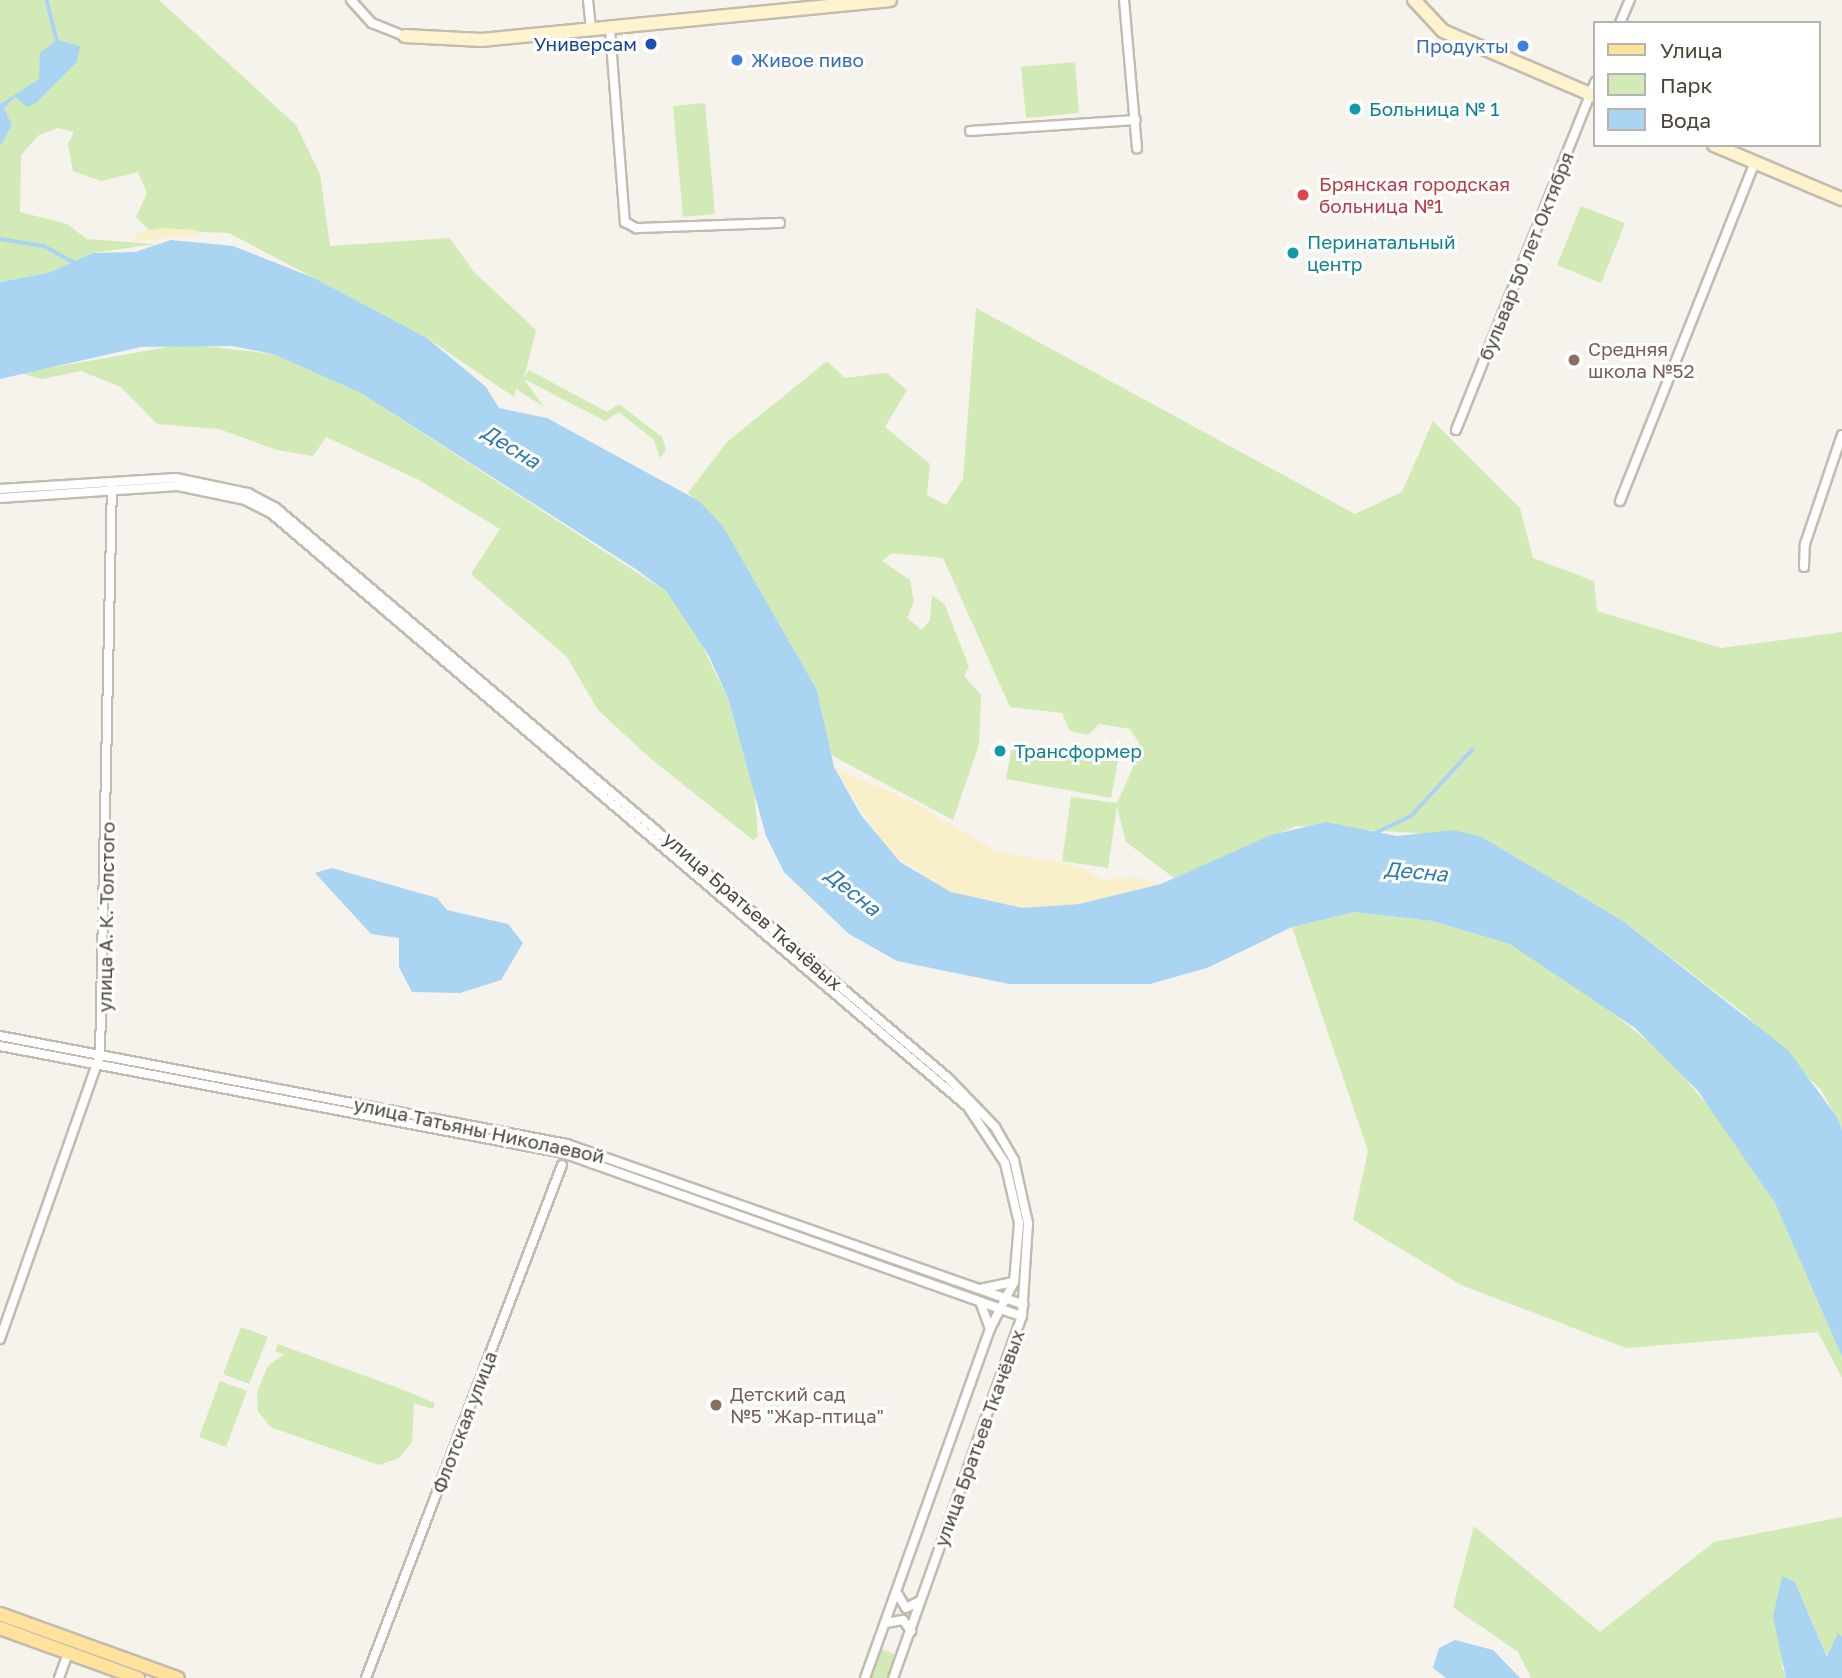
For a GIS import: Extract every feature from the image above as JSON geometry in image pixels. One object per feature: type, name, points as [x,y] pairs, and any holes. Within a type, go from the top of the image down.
[{"type":"main road","points":[[0,1614],[178,1678]]},
{"type":"main road","points":[[0,1628],[138,1678]]},
{"type":"street","points":[[351,0],[372,23],[405,36],[482,40],[890,0]]},
{"type":"street","points":[[588,0],[590,31]]},
{"type":"street","points":[[1124,0],[1137,148]]},
{"type":"street","points":[[1414,0],[1443,32],[1594,90]]},
{"type":"street","points":[[1621,21],[1630,0]]},
{"type":"street","points":[[610,29],[625,222],[648,229],[780,223]]},
{"type":"street","name":"бульвар 50 лет Октября","points":[[1456,430],[1594,90]]},
{"type":"street","points":[[970,131],[1136,120]]},
{"type":"street","points":[[1719,147],[1842,199]]},
{"type":"street","points":[[1620,501],[1755,162]]},
{"type":"street","points":[[1804,567],[1805,544],[1842,435]]},
{"type":"street","name":"улица Братьев Ткачёвых","points":[[0,489],[176,478],[248,493],[313,534],[975,1102],[1014,1160],[1024,1193],[1028,1252],[1022,1316],[893,1678]]},
{"type":"street","name":"улица Братьев Ткачёвых","points":[[0,498],[112,483],[211,490],[272,514],[968,1107],[988,1131],[1015,1195],[1014,1282],[990,1329],[865,1678]]},
{"type":"street","name":"улица А. К. Толстого","points":[[0,1339],[99,1060],[112,483]]},
{"type":"street","name":"улица Татьяны Николаевой","points":[[0,1036],[99,1060],[563,1153],[1022,1316]]},
{"type":"street","name":"улица Татьяны Николаевой","points":[[0,1046],[99,1060],[567,1144],[974,1290],[1023,1305]]},
{"type":"street","name":"Флотская улица","points":[[366,1678],[562,1165]]},
{"type":"street","points":[[974,1290],[1014,1282]]},
{"type":"street","points":[[978,1300],[990,1329]]},
{"type":"street","points":[[897,1590],[906,1608],[922,1599]]},
{"type":"street","points":[[885,1624],[903,1620],[911,1631]]},
{"type":"street","points":[[58,1678],[68,1653]]},
{"type":"green space","points":[[0,0],[159,0],[296,125],[320,174],[330,246],[450,238],[473,271],[536,330],[524,378],[529,370],[607,412],[619,404],[662,437],[666,450],[660,458],[654,440],[619,412],[605,421],[524,379],[544,407],[516,389],[514,397],[427,338],[229,233],[149,230],[136,217],[147,193],[138,172],[101,181],[73,171],[68,144],[74,132],[58,128],[39,135],[21,155],[20,212],[67,224],[87,239],[155,244],[93,253],[48,273],[0,282],[0,147],[12,125],[4,108],[15,97],[35,103],[77,62],[40,53],[40,79],[0,104]]},
{"type":"green space","points":[[1075,62],[1079,113],[1026,118],[1021,67]]},
{"type":"green space","points":[[705,103],[715,214],[683,217],[673,106]]},
{"type":"green space","points":[[1581,206],[1625,223],[1601,283],[1557,265]]},
{"type":"green space","points":[[976,308],[1355,514],[1402,492],[1433,421],[1520,508],[1533,558],[1594,581],[1597,611],[1721,648],[1842,632],[1842,1129],[1822,1091],[1746,1015],[1623,921],[1482,837],[1296,826],[1174,878],[1126,842],[1117,806],[1108,868],[1062,861],[1071,797],[1117,803],[1142,748],[1130,729],[1099,724],[1088,735],[1070,731],[1062,713],[1010,707],[943,558],[892,553],[882,561],[910,580],[914,602],[907,618],[922,630],[930,620],[932,595],[945,605],[969,667],[964,676],[981,695],[979,745],[953,820],[831,755],[817,690],[723,526],[688,493],[727,442],[827,361],[845,378],[887,373],[907,390],[885,427],[930,464],[927,495],[946,505],[963,479]]},
{"type":"green space","points":[[185,344],[273,354],[361,393],[667,592],[692,625],[729,701],[754,789],[758,836],[753,840],[651,759],[598,710],[567,657],[471,574],[500,529],[417,479],[326,437],[313,456],[277,450],[219,429],[157,424],[121,387],[81,371],[42,379],[20,373]]},
{"type":"green space","points":[[1013,742],[1118,760],[1111,798],[1006,779]]},
{"type":"green space","points":[[1354,912],[1432,921],[1510,944],[1575,983],[1664,1054],[1723,1123],[1775,1203],[1842,1357],[1842,1378],[1818,1332],[1626,1348],[1461,1285],[1353,1220],[1368,1151],[1292,927]]},
{"type":"green space","points":[[241,1327],[268,1337],[249,1384],[223,1374]]},
{"type":"green space","points":[[278,1344],[435,1403],[433,1409],[414,1403],[412,1442],[399,1458],[379,1465],[270,1427],[258,1411],[257,1392],[268,1366],[284,1354],[275,1351]]},
{"type":"green space","points":[[220,1381],[247,1391],[226,1447],[199,1437]]},
{"type":"green space","points":[[1842,1517],[1842,1637],[1828,1658],[1795,1582],[1782,1667],[1786,1678],[1531,1678],[1518,1652],[1453,1607],[1474,1526],[1600,1632],[1714,1542]]},
{"type":"green space","points":[[880,1649],[897,1655],[888,1678],[869,1678]]},
{"type":"sand","points":[[164,228],[197,230],[202,235],[134,241],[137,233]]},
{"type":"sand","points":[[834,767],[912,802],[996,851],[1080,867],[1103,880],[1134,877],[1161,884],[1079,904],[1022,908],[951,892],[888,851]]},
{"type":"water","points":[[57,40],[80,46],[77,62],[36,103],[27,107],[15,97],[4,108],[12,125],[0,147],[0,104],[39,79],[40,53]]},
{"type":"water","name":"Десна","points":[[171,240],[233,246],[314,278],[427,338],[486,387],[499,408],[547,418],[699,501],[723,526],[817,690],[834,767],[861,815],[900,862],[951,892],[1022,908],[1079,904],[1161,884],[1271,835],[1326,822],[1397,836],[1453,830],[1482,837],[1623,921],[1788,1050],[1836,1116],[1842,1129],[1842,1357],[1775,1203],[1698,1091],[1635,1028],[1510,944],[1432,921],[1354,912],[1292,927],[1207,968],[1150,984],[1009,984],[897,961],[849,934],[784,872],[766,836],[729,701],[709,656],[667,592],[637,570],[361,393],[273,354],[232,346],[141,347],[0,379],[0,282],[48,273],[93,253],[135,252]]},
{"type":"water","points":[[332,868],[437,898],[447,910],[508,924],[523,943],[501,980],[460,993],[412,992],[399,967],[399,938],[371,934],[315,873]]},
{"type":"water","points":[[1782,1576],[1795,1582],[1827,1657],[1838,1633],[1842,1637],[1842,1678],[1786,1678],[1773,1617]]},
{"type":"water","points":[[1455,1640],[1493,1650],[1520,1678],[1446,1678],[1433,1668],[1439,1648]]},
{"type":"waterway","points":[[47,0],[57,40]]},
{"type":"waterway","points":[[0,239],[44,246],[75,263]]},
{"type":"waterway","points":[[1371,835],[1411,816],[1472,750]]},
{"type":"place","name":"Универсам","points":[[651,44]]},
{"type":"place","name":"Продукты","points":[[1523,46]]},
{"type":"place","name":"Живое пиво","points":[[737,60]]},
{"type":"place","name":"Больница № 1","points":[[1355,109]]},
{"type":"place","name":"Брянская городская больница №1","points":[[1303,195]]},
{"type":"place","name":"Перинатальный центр","points":[[1293,253]]},
{"type":"place","name":"Средняя школа №52","points":[[1574,360]]},
{"type":"place","name":"Трансформер","points":[[1000,751]]},
{"type":"place","name":"Детский сад №5 \"Жар-птица\"","points":[[716,1405]]}]
